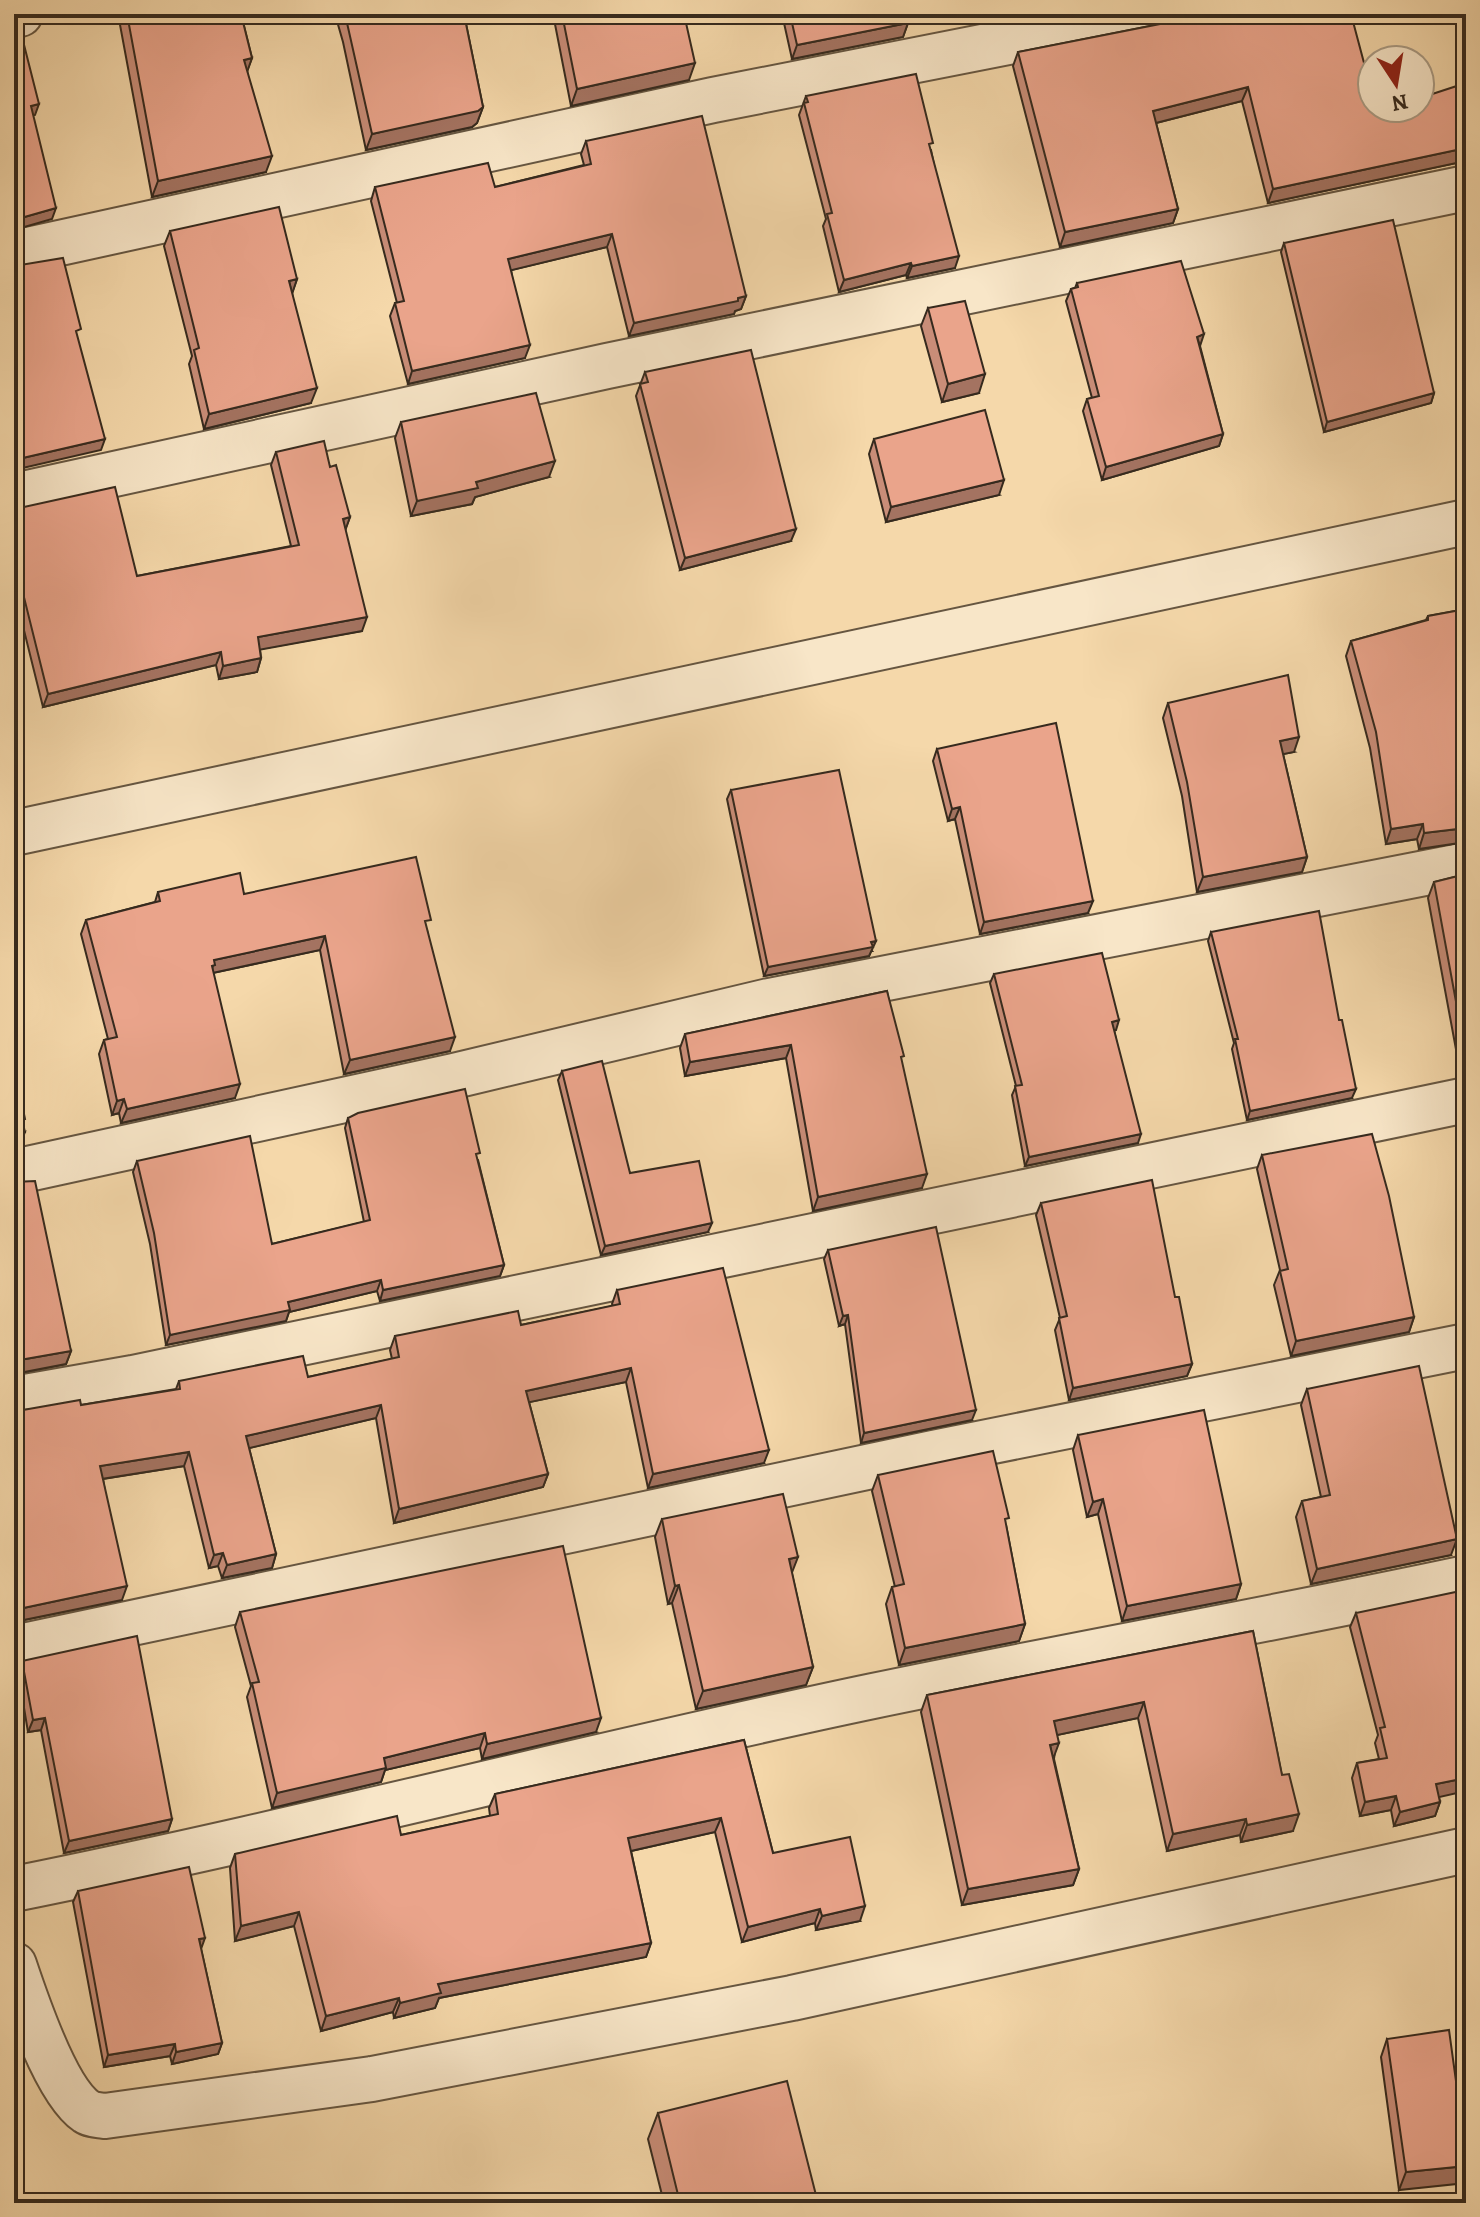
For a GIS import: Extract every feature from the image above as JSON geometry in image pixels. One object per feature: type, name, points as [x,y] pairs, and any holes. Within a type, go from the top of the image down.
[{"type":"street","points":[[14,253],[713,100],[1150,14]]},
{"type":"street","points":[[14,496],[607,366],[1466,188]]},
{"type":"street","points":[[14,833],[1466,522]]},
{"type":"street","points":[[14,1172],[454,1076],[769,1001],[1466,865]]},
{"type":"street","points":[[14,1399],[149,1375],[1466,1100]]},
{"type":"street","points":[[14,1648],[933,1453],[1466,1346]]},
{"type":"street","points":[[14,1889],[229,1846],[482,1784],[874,1696],[1208,1633],[1466,1578]]},
{"type":"street","points":[[14,1965],[37,2032],[73,2098],[88,2114],[105,2116],[372,2079],[730,2010],[1466,1850]]},
{"type":"building","points":[[127,14],[241,14],[252,58],[244,60],[272,156],[158,181]]},
{"type":"building","points":[[345,14],[464,14],[483,107],[478,111],[372,134]]},
{"type":"building","points":[[562,14],[684,14],[695,63],[577,89]]},
{"type":"building","points":[[790,14],[906,14],[908,23],[797,45]]},
{"type":"building","points":[[1184,14],[1351,14],[1359,44],[1356,44],[1356,124],[1436,124],[1436,93],[1466,83],[1466,148],[1273,189],[1248,87],[1153,111],[1178,209],[1065,232],[1018,52],[1160,24]]},
{"type":"building","points":[[14,29],[21,33],[39,104],[31,106],[56,208],[14,220]]},
{"type":"building","points":[[916,74],[933,143],[929,144],[959,256],[912,266],[911,263],[844,280],[827,214],[832,213],[804,103],[808,102],[806,96]]},
{"type":"building","points":[[702,116],[746,296],[738,298],[738,301],[634,323],[612,234],[508,259],[530,345],[412,371],[395,303],[404,301],[375,187],[488,163],[495,187],[591,164],[586,141]]},
{"type":"building","points":[[279,207],[297,279],[289,281],[317,388],[209,414],[194,350],[199,348],[170,231]]},
{"type":"building","points":[[1393,220],[1434,393],[1327,422],[1284,243]]},
{"type":"building","points":[[63,258],[81,329],[76,331],[105,439],[14,460],[14,266]]},
{"type":"building","points":[[1181,261],[1204,334],[1197,337],[1223,434],[1106,467],[1087,399],[1099,396],[1071,289],[1078,287],[1077,283]]},
{"type":"building","points":[[965,301],[985,374],[948,384],[928,308]]},
{"type":"building","points":[[751,350],[796,529],[685,558],[640,384],[648,382],[645,372]]},
{"type":"building","points":[[536,393],[555,461],[476,482],[478,488],[417,501],[401,422]]},
{"type":"building","points":[[985,410],[1004,480],[891,507],[874,439]]},
{"type":"building","points":[[324,441],[330,467],[336,465],[350,517],[343,519],[367,617],[258,637],[261,658],[223,666],[221,652],[48,694],[14,557],[14,505],[24,507],[115,487],[137,576],[299,545],[276,452]]},
{"type":"building","points":[[1466,609],[1466,828],[1424,833],[1423,824],[1391,829],[1376,732],[1351,641],[1428,620],[1428,616]]},
{"type":"building","points":[[1288,675],[1299,737],[1280,741],[1307,857],[1203,877],[1187,782],[1168,703]]},
{"type":"building","points":[[1056,723],[1093,901],[984,922],[960,807],[952,809],[937,749]]},
{"type":"building","points":[[839,770],[876,941],[871,942],[873,947],[768,967],[731,790]]},
{"type":"building","points":[[416,857],[431,920],[425,921],[455,1037],[350,1060],[325,936],[214,960],[215,965],[212,966],[240,1084],[127,1109],[124,1099],[117,1101],[104,1040],[117,1037],[86,920],[160,901],[158,892],[240,873],[244,894]]},
{"type":"building","points":[[1466,874],[1466,1056],[1434,882]]},
{"type":"building","points":[[1319,911],[1339,1020],[1342,1020],[1356,1089],[1250,1111],[1235,1039],[1238,1039],[1211,932]]},
{"type":"building","points":[[1102,953],[1119,1020],[1112,1022],[1141,1134],[1029,1157],[1015,1086],[1022,1085],[994,974]]},
{"type":"building","points":[[887,991],[904,1056],[901,1057],[927,1174],[818,1197],[791,1045],[690,1062],[685,1034]]},
{"type":"building","points":[[602,1061],[630,1173],[699,1161],[712,1223],[605,1246],[562,1071]]},
{"type":"building","points":[[14,1063],[25,1132],[14,1136]]},
{"type":"building","points":[[465,1089],[480,1153],[476,1154],[504,1265],[383,1290],[381,1280],[288,1302],[290,1310],[170,1335],[154,1233],[137,1161],[250,1136],[272,1244],[370,1220],[348,1118],[358,1113]]},
{"type":"building","points":[[1372,1134],[1389,1196],[1414,1317],[1296,1341],[1280,1271],[1288,1269],[1262,1155]]},
{"type":"building","points":[[1152,1180],[1192,1364],[1073,1388],[1059,1318],[1067,1316],[1041,1203]]},
{"type":"building","points":[[35,1181],[71,1351],[14,1361],[14,1298],[18,1298],[14,1280],[14,1182]]},
{"type":"building","points":[[936,1227],[976,1410],[864,1433],[848,1315],[843,1316],[828,1250]]},
{"type":"building","points":[[723,1268],[769,1450],[653,1474],[631,1368],[526,1391],[548,1474],[399,1509],[381,1405],[246,1436],[276,1554],[227,1565],[223,1553],[214,1555],[189,1452],[100,1466],[127,1586],[14,1610],[14,1409],[80,1400],[81,1405],[180,1389],[179,1381],[303,1356],[308,1377],[399,1357],[395,1336],[518,1311],[521,1325],[620,1304],[617,1290]]},
{"type":"building","points":[[1419,1366],[1457,1539],[1317,1569],[1302,1501],[1330,1495],[1307,1389]]},
{"type":"building","points":[[1204,1410],[1241,1584],[1127,1606],[1103,1499],[1093,1502],[1078,1435]]},
{"type":"building","points":[[993,1451],[1009,1518],[1005,1519],[1025,1624],[905,1648],[892,1587],[904,1584],[878,1475]]},
{"type":"building","points":[[783,1494],[798,1557],[789,1559],[813,1667],[703,1691],[679,1585],[675,1586],[662,1519]]},
{"type":"building","points":[[563,1546],[601,1718],[487,1744],[485,1733],[384,1758],[386,1768],[277,1793],[252,1683],[259,1682],[240,1612]]},
{"type":"building","points":[[1465,1590],[1466,1778],[1436,1784],[1440,1802],[1400,1812],[1396,1796],[1365,1802],[1357,1763],[1387,1758],[1380,1728],[1385,1727],[1356,1613]]},
{"type":"building","points":[[1253,1631],[1282,1775],[1289,1774],[1299,1814],[1247,1825],[1246,1819],[1173,1834],[1144,1702],[1054,1721],[1059,1743],[1050,1745],[1079,1869],[968,1889],[927,1695]]},
{"type":"building","points":[[137,1636],[172,1819],[69,1841],[45,1718],[33,1720],[22,1661]]},
{"type":"building","points":[[744,1740],[773,1853],[850,1837],[865,1906],[822,1916],[820,1909],[748,1927],[721,1818],[628,1838],[651,1943],[438,1984],[441,1993],[400,2003],[399,1998],[326,2016],[299,1912],[241,1926],[235,1854],[397,1816],[401,1835],[498,1814],[495,1794]]},
{"type":"building","points":[[189,1867],[205,1938],[199,1939],[222,2043],[176,2052],[175,2044],[108,2055],[78,1891]]},
{"type":"building","points":[[1449,2030],[1462,2125],[1466,2125],[1466,2166],[1406,2172],[1387,2039]]},
{"type":"building","points":[[787,2081],[818,2203],[680,2203],[658,2113]]}]
